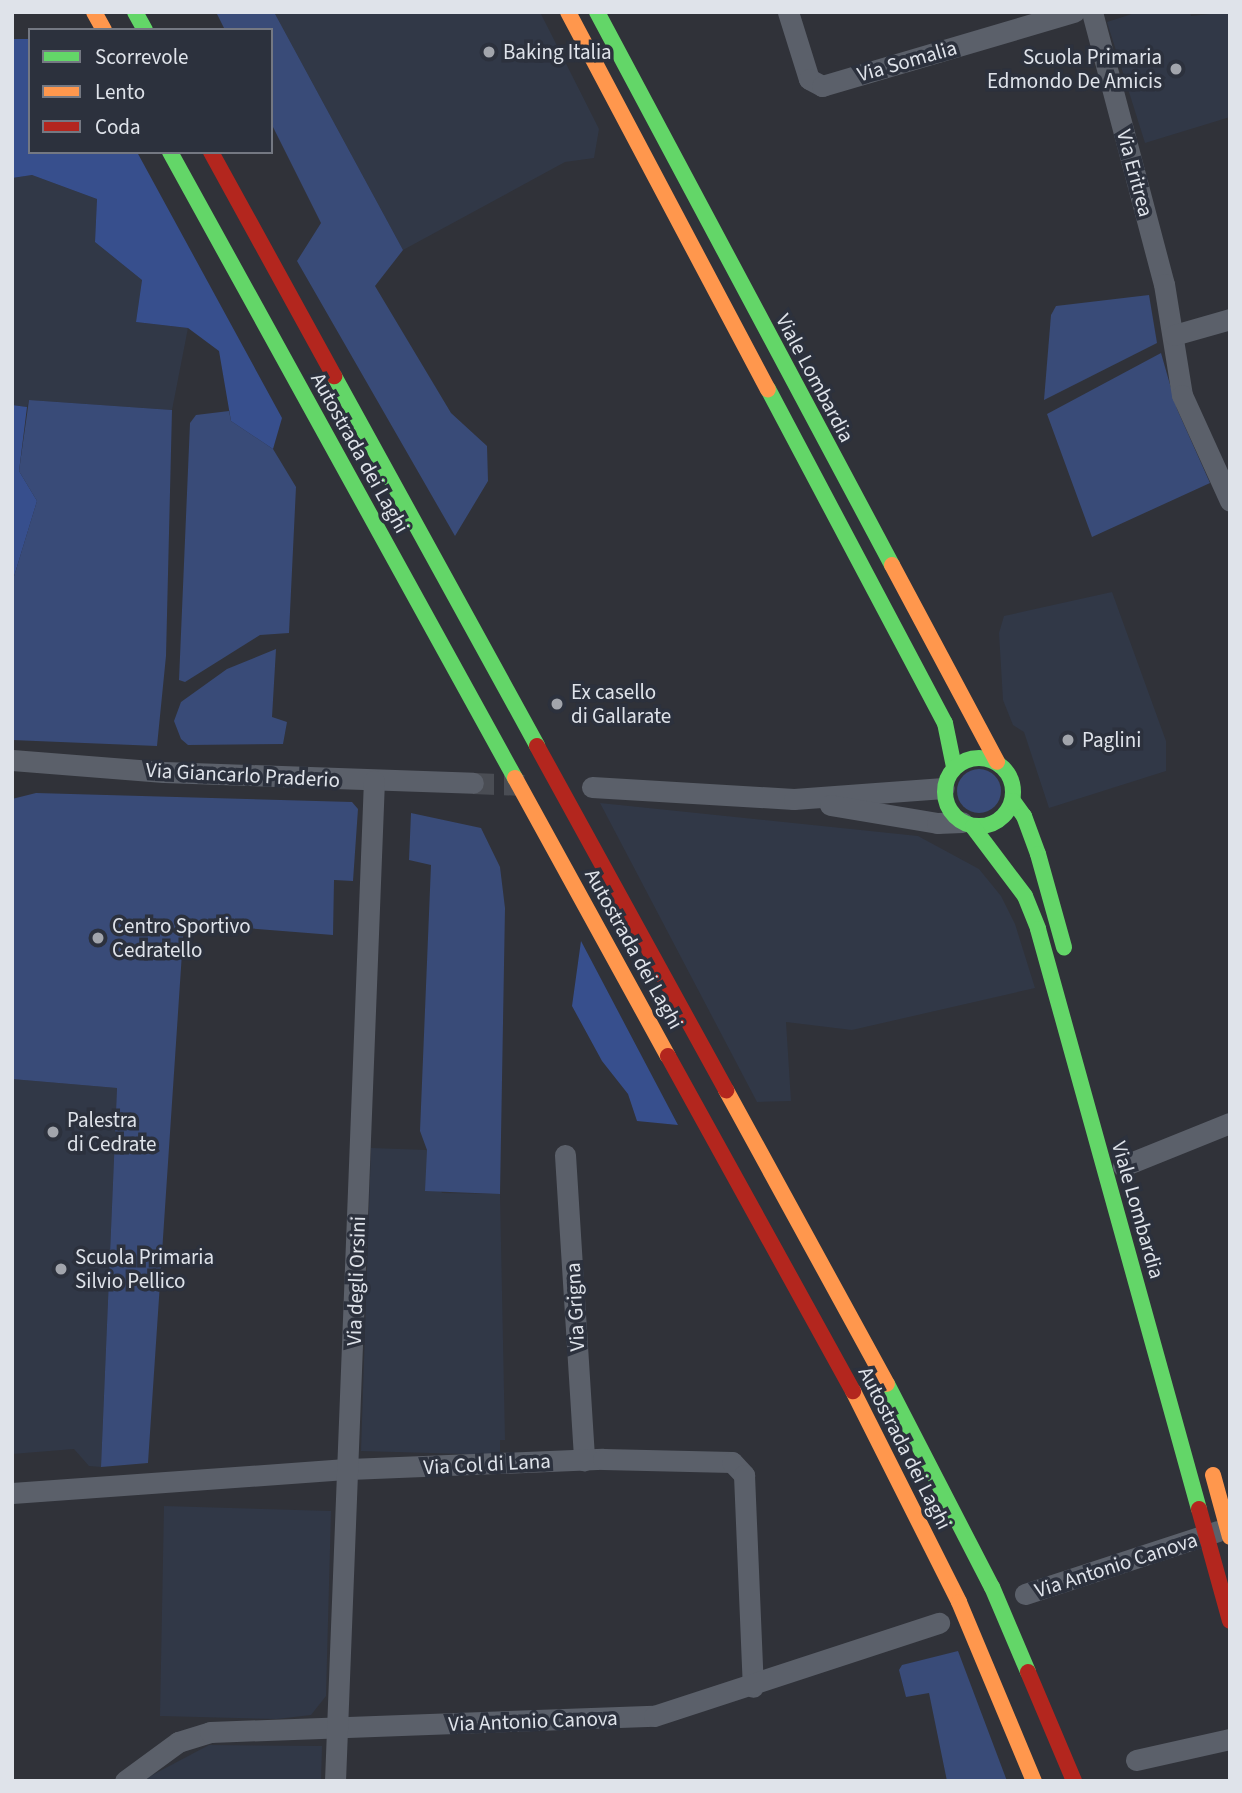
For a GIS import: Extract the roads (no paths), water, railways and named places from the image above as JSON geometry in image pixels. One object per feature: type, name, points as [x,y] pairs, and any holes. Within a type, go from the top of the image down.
[{"type":"main road","points":[[94,12],[103,28]]},
{"type":"main road","points":[[135,12],[144,28]]},
{"type":"main road","points":[[568,12],[945,723],[954,767],[944,788],[951,812],[967,824],[990,825],[1004,817],[1013,801]]},
{"type":"main road","name":"Viale Lombardia","points":[[597,12],[997,762]]},
{"type":"main road","name":"Autostrada dei Laghi","points":[[171,154],[855,1394],[959,1602],[1034,1781]]},
{"type":"main road","name":"Autostrada dei Laghi","points":[[212,154],[885,1380],[992,1587],[1074,1781]]},
{"type":"main road","points":[[954,767],[974,758],[997,762],[1009,774],[1013,801],[1024,816],[1038,854],[1067,958]]},
{"type":"main road","name":"Viale Lombardia","points":[[967,824],[1025,895],[1038,929],[1230,1621]]},
{"type":"main road","points":[[1208,1460],[1229,1531]]},
{"type":"street","name":"Via Somalia","points":[[788,12],[809,79],[822,86],[1074,12]]},
{"type":"street","name":"Via Eritrea","points":[[1092,12],[1174,335],[1182,396],[1230,501]]},
{"type":"street","points":[[1174,335],[1230,319]]},
{"type":"street","name":"Via Giancarlo Praderio","points":[[12,760],[374,781],[473,783]]},
{"type":"street","name":"Via degli Orsini","points":[[335,1781],[374,781]]},
{"type":"street","points":[[592,787],[794,799],[925,821],[967,824]]},
{"type":"street","points":[[794,799],[944,788]]},
{"type":"street","points":[[1123,1166],[1230,1122]]},
{"type":"street","name":"Via Grigna","points":[[565,1155],[584,1460]]},
{"type":"street","name":"Via Col di Lana","points":[[12,1493],[349,1469],[584,1460],[712,1458],[732,1462],[744,1475],[753,1686]]},
{"type":"street","name":"Via Antonio Canova","points":[[1025,1594],[1206,1535],[1229,1531]]},
{"type":"street","name":"Via Antonio Canova","points":[[125,1781],[178,1742],[210,1732],[654,1716],[753,1686],[939,1623]]},
{"type":"street","points":[[1136,1760],[1230,1739]]},
{"type":"tunnel","points":[[473,783],[524,785]]},
{"type":"place","name":"Baking Italia","points":[[489,52]]},
{"type":"place","name":"Scuola Primaria Edmondo De Amicis","points":[[1176,69]]},
{"type":"place","name":"Ex casello di Gallarate","points":[[557,704]]},
{"type":"place","name":"Paglini","points":[[1068,740]]},
{"type":"place","name":"Centro Sportivo Cedratello","points":[[98,938]]},
{"type":"place","name":"Palestra di Cedrate","points":[[53,1132]]},
{"type":"place","name":"Scuola Primaria Silvio Pellico","points":[[61,1269]]}]
